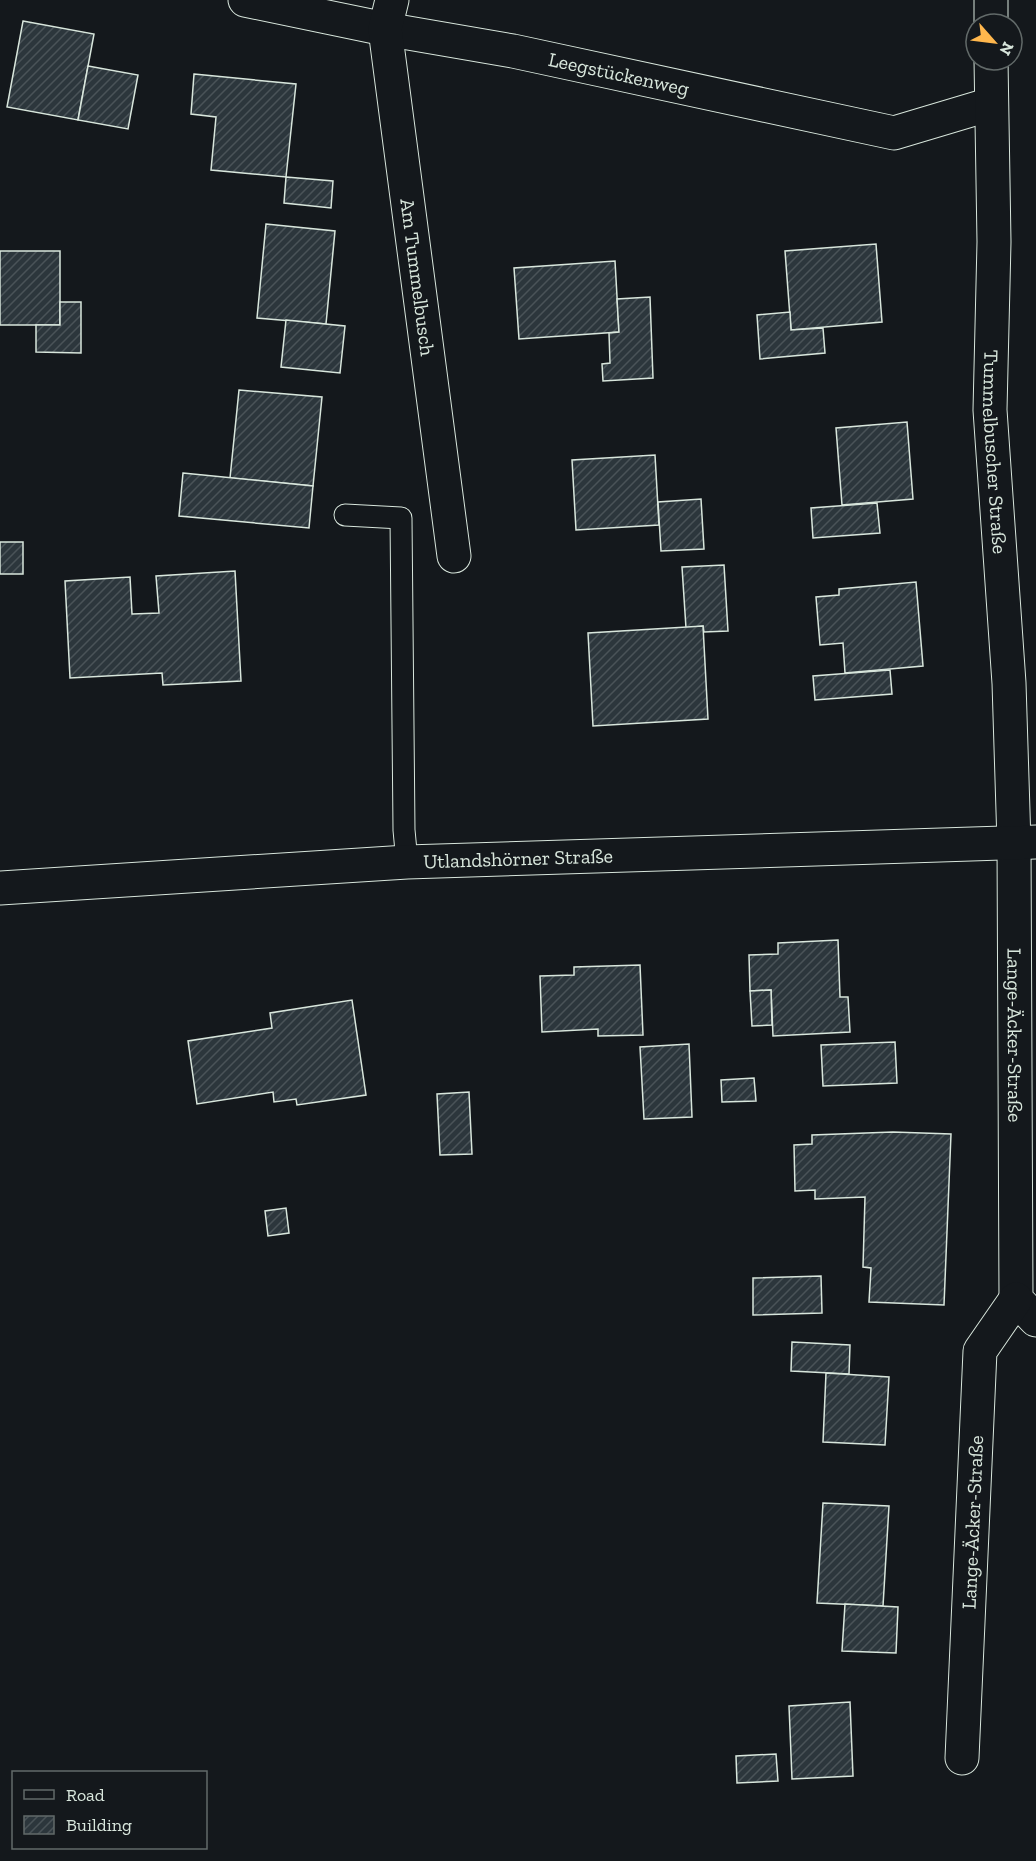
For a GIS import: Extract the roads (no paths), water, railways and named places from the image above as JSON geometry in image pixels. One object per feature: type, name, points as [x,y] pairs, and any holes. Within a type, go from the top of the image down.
[{"type":"street","name":"Leegstückenweg","points":[[245,0],[389,15],[513,51],[894,133],[990,104]]},
{"type":"street","name":"Am Tummelbusch","points":[[389,15],[454,556]]},
{"type":"street","name":"Tummelbuscher Straße","points":[[991,72],[994,242],[990,410],[1009,683],[1025,842]]},
{"type":"street","name":"Utlandshörner Straße","points":[[0,888],[407,862],[1025,842]]},
{"type":"street","name":"Lange-Äcker-Straße","points":[[962,1758],[980,1351],[1026,1309],[1025,842]]},
{"type":"lane","points":[[345,515],[400,519],[404,830],[407,862]]}]
